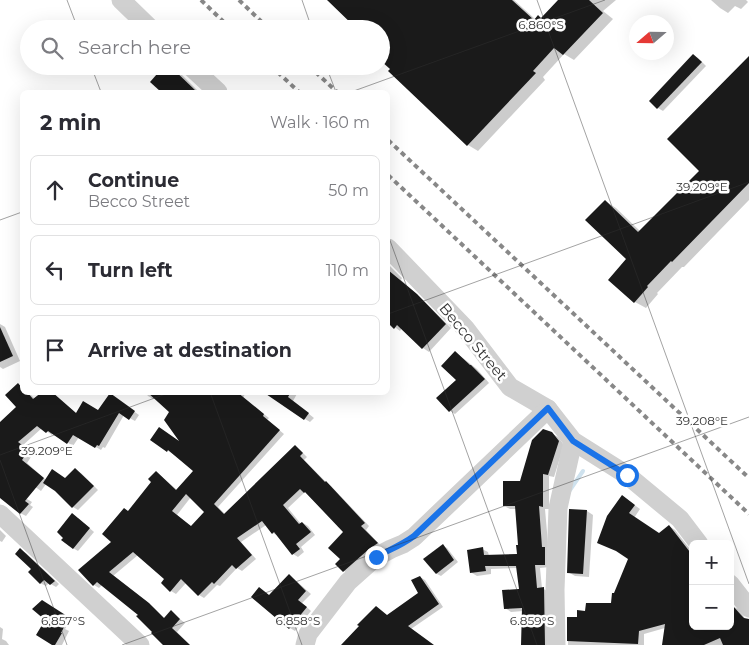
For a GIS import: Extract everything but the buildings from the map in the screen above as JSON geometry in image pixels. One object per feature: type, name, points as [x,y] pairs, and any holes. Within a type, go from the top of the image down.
[{"type":"street","points":[[121,0],[142,20]]},
{"type":"street","points":[[200,75],[216,90]]},
{"type":"street","name":"Becco Street","points":[[390,250],[465,328],[510,387],[548,408],[573,441],[627,475],[680,520],[696,540]]},
{"type":"street","points":[[305,645],[308,634],[348,582],[376,557],[403,544],[414,536],[548,408]]},
{"type":"street","points":[[556,645],[555,590],[558,508],[573,441]]},
{"type":"street","points":[[0,514],[140,645]]},
{"type":"street","points":[[731,585],[749,608]]},
{"type":"waterway","points":[[570,490],[583,471]]},
{"type":"railway","points":[[201,0],[222,20]]},
{"type":"railway","points":[[239,0],[260,20]]},
{"type":"railway","points":[[281,75],[297,90]]},
{"type":"railway","points":[[319,75],[335,90]]},
{"type":"railway","points":[[390,142],[749,478]]},
{"type":"railway","points":[[390,177],[749,514]]},
{"type":"route","points":[[376,557],[403,544],[414,536],[447,507],[548,408],[573,441],[627,475]]}]
